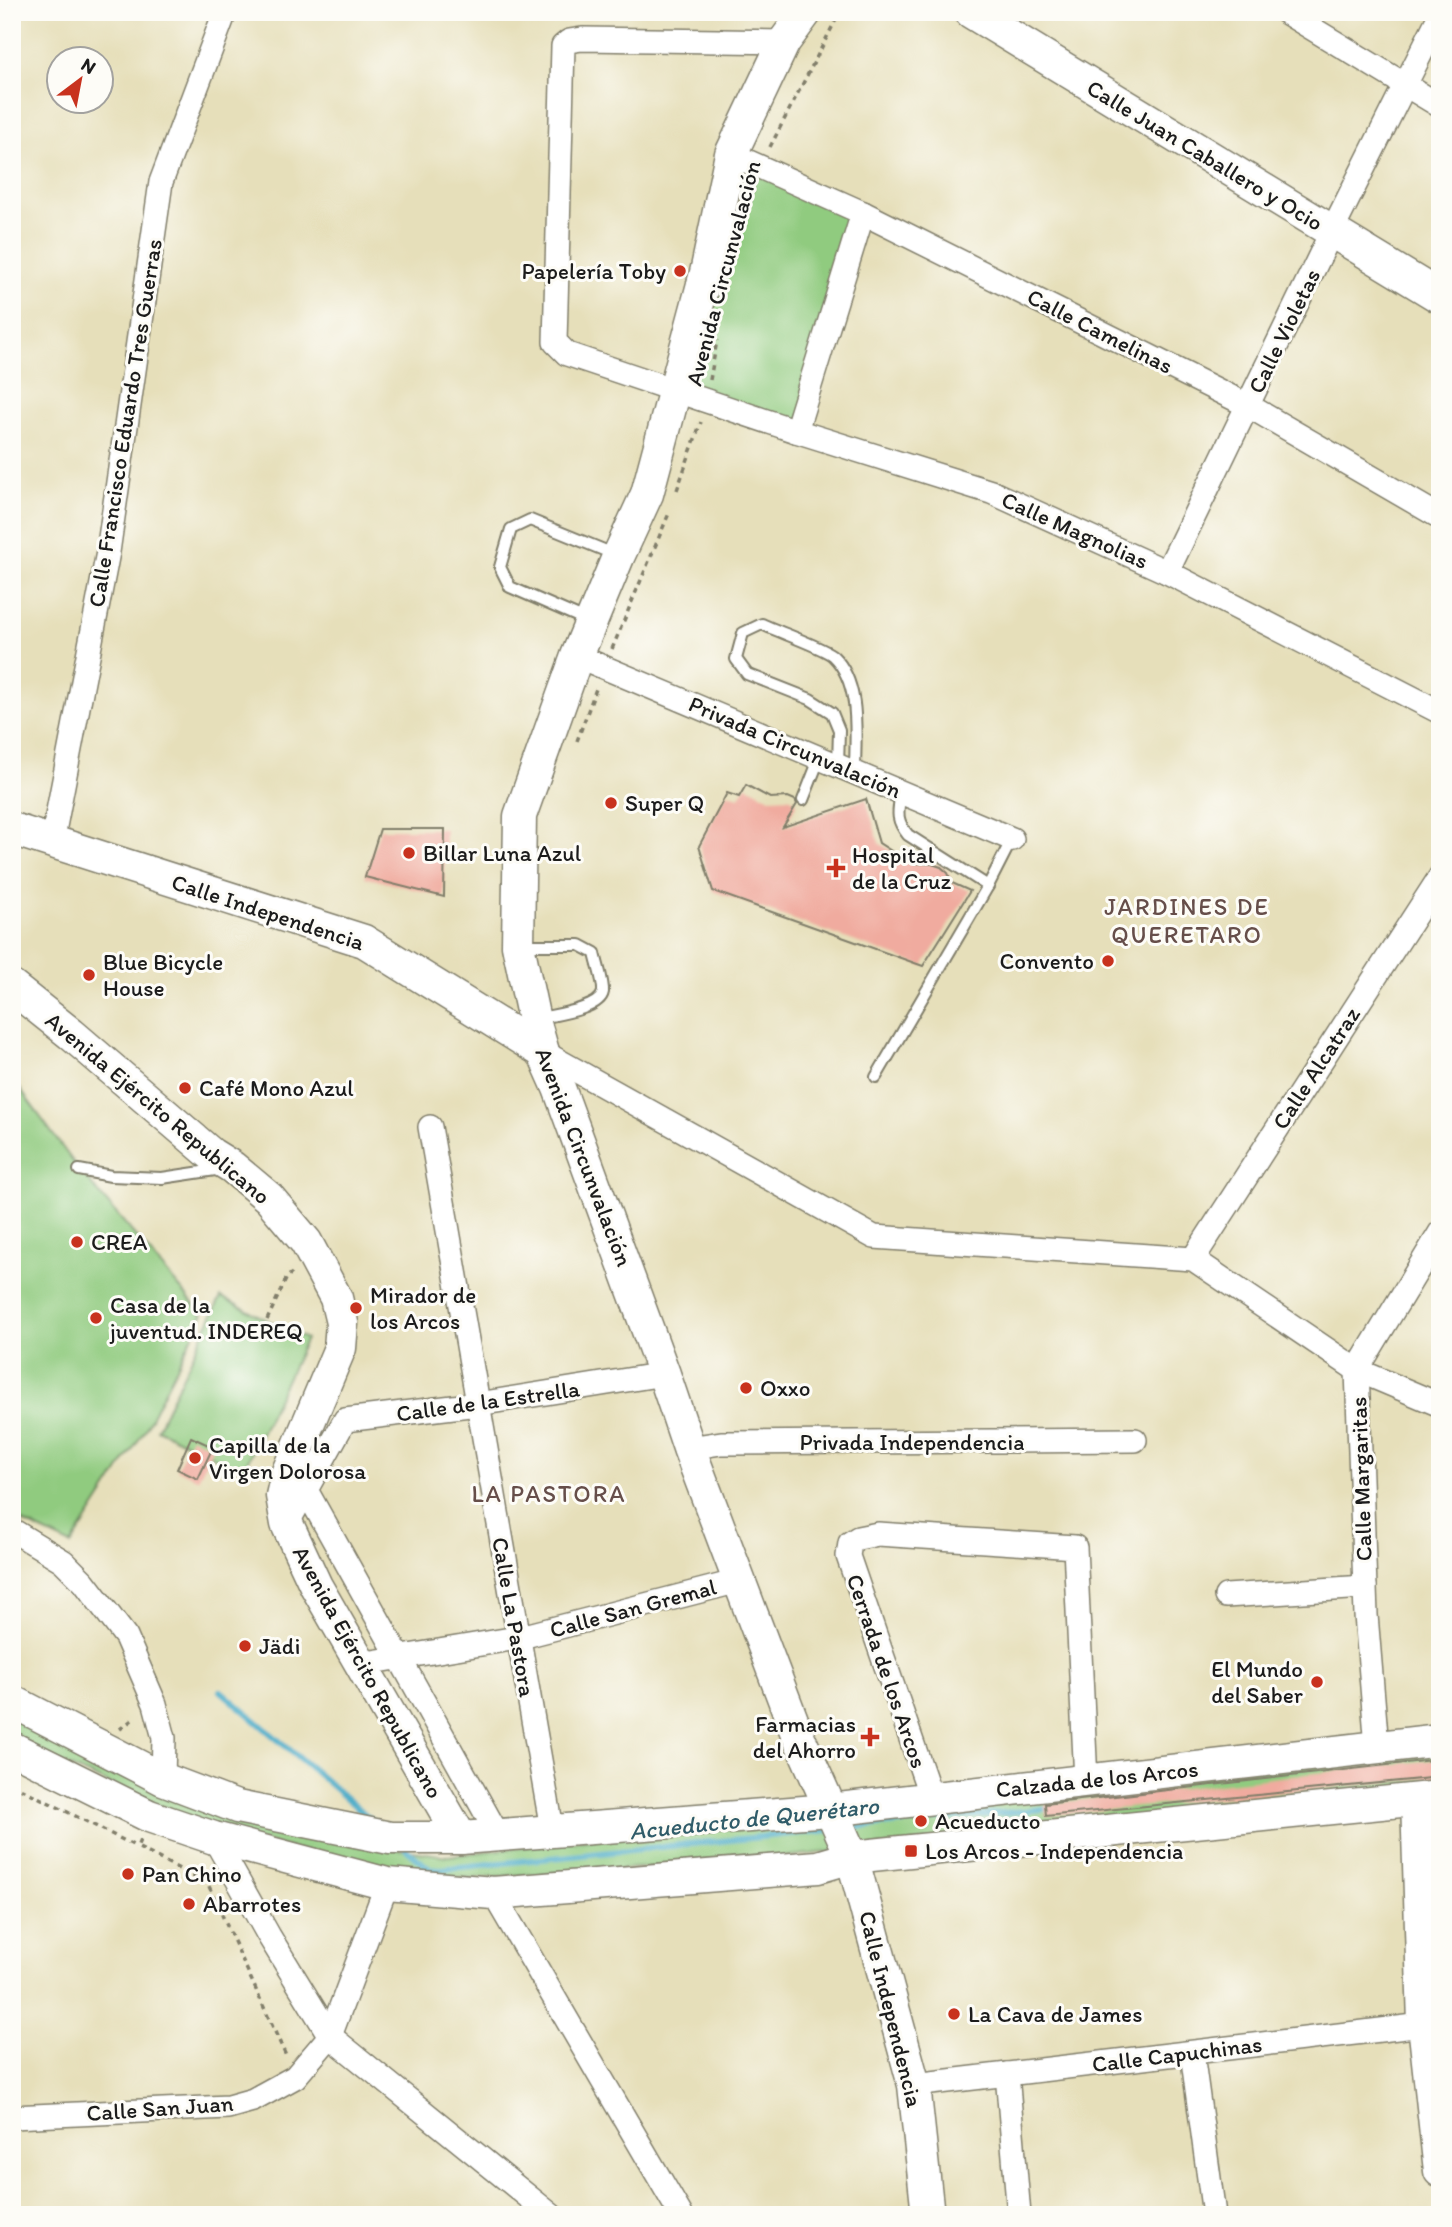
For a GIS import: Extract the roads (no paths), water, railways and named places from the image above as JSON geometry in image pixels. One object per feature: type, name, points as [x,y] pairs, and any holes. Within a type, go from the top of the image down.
[{"type":"street","name":"Calle Francisco Eduardo Tres Guerras","points":[[52,842],[108,552],[161,182],[225,12]]},
{"type":"street","name":"Avenida Circunvalación","points":[[806,12],[784,43],[747,161],[706,273],[690,396],[665,497],[618,556],[592,622],[591,661],[520,816],[518,945],[543,1052],[559,1088],[689,1448],[796,1731],[821,1810]]},
{"type":"street","name":"Avenida Circunvalación","points":[[747,161],[823,12]]},
{"type":"street","name":"Calle Juan Caballero y Ocio","points":[[971,12],[1440,297]]},
{"type":"street","points":[[1285,12],[1440,106]]},
{"type":"street","name":"Calle Violetas","points":[[1167,572],[1440,15]]},
{"type":"street","name":"Calle Magnolias","points":[[784,43],[582,39],[569,41],[563,46],[555,342],[567,354],[796,431],[990,492],[1167,572],[1440,712]]},
{"type":"street","name":"Calle Camelinas","points":[[747,161],[863,213],[1247,405],[1440,517]]},
{"type":"street","points":[[796,431],[863,213]]},
{"type":"street","name":"Privada Circunvalación","points":[[591,661],[1012,839]]},
{"type":"street","name":"Calle Independencia","points":[[12,829],[364,941],[543,1052]]},
{"type":"street","name":"Calle Alcatraz","points":[[1193,1259],[1440,877]]},
{"type":"street","name":"Avenida Ejército Republicano","points":[[12,987],[211,1154],[232,1167],[269,1198],[306,1242],[336,1298],[342,1323],[340,1348],[288,1474],[282,1496],[287,1524],[316,1587],[461,1838]]},
{"type":"street","points":[[543,1052],[874,1237],[1193,1259],[1357,1370],[1440,1405]]},
{"type":"street","name":"Calle La Pastora","points":[[430,1127],[552,1829]]},
{"type":"street","name":"Calle Margaritas","points":[[1377,1747],[1365,1587],[1357,1370],[1440,1233]]},
{"type":"street","name":"Calle de la Estrella","points":[[287,1524],[345,1420],[478,1404],[664,1374]]},
{"type":"street","name":"Privada Independencia","points":[[689,1448],[722,1443],[1135,1440]]},
{"type":"street","points":[[306,1490],[498,1835]]},
{"type":"street","points":[[12,1530],[63,1561],[84,1581],[126,1637],[155,1704],[164,1738],[163,1779]]},
{"type":"street","name":"Cerrada de los Arcos","points":[[931,1797],[848,1556],[850,1543],[858,1538],[878,1534],[1075,1547],[1086,1781]]},
{"type":"street","name":"Calle San Gremal","points":[[360,1664],[517,1638],[739,1581]]},
{"type":"street","points":[[1226,1596],[1365,1587]]},
{"type":"street","name":"Calzada de los Arcos","points":[[12,1701],[163,1779],[237,1807],[390,1838],[461,1838],[821,1810],[1440,1740]]},
{"type":"street","points":[[12,1748],[149,1816],[214,1838],[387,1884],[493,1893],[818,1867],[852,1857],[1428,1798],[1432,2024],[1440,2171]]},
{"type":"street","name":"Calle Independencia","points":[[821,1810],[852,1857],[914,2085],[928,2215]]},
{"type":"street","points":[[214,1838],[330,2036],[551,2215]]},
{"type":"street","name":"Calle San Juan","points":[[12,2117],[228,2107],[253,2100],[295,2077],[330,2036],[387,1884]]},
{"type":"street","points":[[493,1893],[681,2215]]},
{"type":"street","name":"Calle Capuchinas","points":[[914,2085],[1432,2024]]},
{"type":"street","points":[[1192,2053],[1214,2215]]},
{"type":"street","points":[[1007,2074],[1019,2215]]},
{"type":"lane","points":[[592,622],[510,587],[500,567],[512,529],[530,520],[618,556]]},
{"type":"lane","points":[[803,800],[838,765],[855,725],[851,684],[832,655],[762,624],[744,633],[736,659],[747,674],[810,699],[832,713],[839,730],[838,765]]},
{"type":"lane","points":[[901,792],[898,814],[900,824],[908,835],[988,886]]},
{"type":"lane","points":[[876,1077],[988,886],[1012,839]]},
{"type":"lane","points":[[518,945],[580,945],[595,953],[603,992],[597,1002],[534,1020]]},
{"type":"lane","points":[[79,1170],[111,1176],[162,1178],[232,1167]]},
{"type":"waterway","name":"Acueducto de Querétaro","points":[[221,1691],[374,1822]]},
{"type":"waterway","name":"Acueducto de Querétaro","points":[[848,1828],[1053,1808]]},
{"type":"waterway","name":"Acueducto de Querétaro","points":[[406,1849],[431,1870],[830,1830]]},
{"type":"place","name":"Papelería Toby","points":[[680,271]]},
{"type":"place","name":"Super Q","points":[[611,803]]},
{"type":"place","name":"Billar Luna Azul","points":[[409,853]]},
{"type":"place","name":"Hospital de la Cruz","points":[[836,868]]},
{"type":"place","name":"Convento","points":[[1108,961]]},
{"type":"place","name":"Blue Bicycle House","points":[[89,975]]},
{"type":"place","name":"Café Mono Azul","points":[[185,1088]]},
{"type":"place","name":"CREA","points":[[77,1242]]},
{"type":"place","name":"Mirador de los Arcos","points":[[356,1308]]},
{"type":"place","name":"Casa de la juventud. INDEREQ","points":[[96,1318]]},
{"type":"place","name":"Oxxo","points":[[746,1388]]},
{"type":"place","name":"Capilla de la Virgen Dolorosa","points":[[195,1458]]},
{"type":"place","name":"Jädi","points":[[245,1646]]},
{"type":"place","name":"El Mundo del Saber","points":[[1317,1682]]},
{"type":"place","name":"Farmacias del Ahorro","points":[[870,1737]]},
{"type":"place","name":"Acueducto","points":[[921,1821]]},
{"type":"place","name":"Los Arcos - Independencia","points":[[911,1851]]},
{"type":"place","name":"Pan Chino","points":[[128,1874]]},
{"type":"place","name":"Abarrotes","points":[[189,1904]]},
{"type":"place","name":"La Cava de James","points":[[954,2014]]},
{"type":"district","name":"JARDINES DE QUERETARO","points":[[1187,920]]},
{"type":"district","name":"LA PASTORA","points":[[549,1493]]}]
